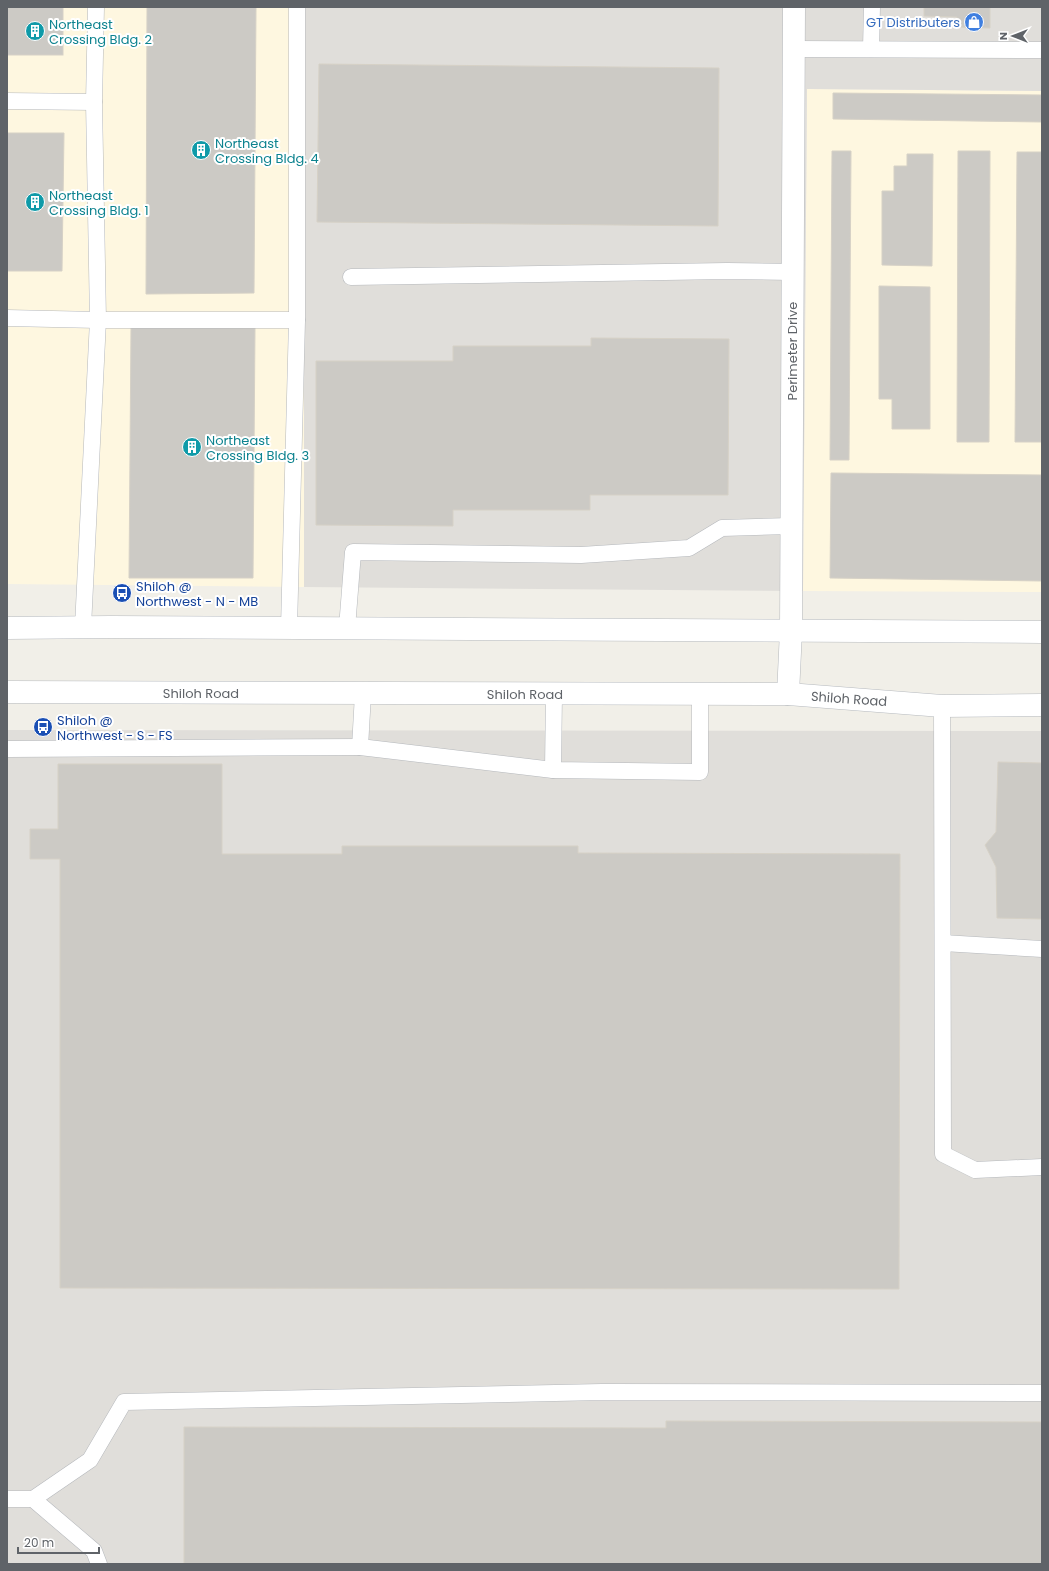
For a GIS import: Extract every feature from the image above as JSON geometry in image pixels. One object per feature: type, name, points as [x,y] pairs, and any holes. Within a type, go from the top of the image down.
[{"type":"main road","name":"Perimeter Drive","points":[[788,694],[791,631],[794,7]]},
{"type":"main road","points":[[7,628],[347,628],[1042,632]]},
{"type":"main road","name":"Shiloh Road","points":[[7,692],[788,694],[942,706],[1042,705]]},
{"type":"lane","points":[[83,627],[98,320],[94,102],[96,7]]},
{"type":"lane","points":[[289,628],[297,320],[297,7]]},
{"type":"lane","points":[[871,49],[872,7]]},
{"type":"lane","points":[[794,49],[1042,50]]},
{"type":"lane","points":[[7,101],[94,102]]},
{"type":"lane","points":[[351,277],[727,271],[793,272]]},
{"type":"lane","points":[[7,318],[98,320],[297,320]]},
{"type":"lane","points":[[347,628],[353,552],[582,555],[689,548],[722,528],[791,526]]},
{"type":"lane","points":[[360,747],[363,694]]},
{"type":"lane","points":[[553,770],[554,694]]},
{"type":"lane","points":[[7,749],[360,747],[553,770],[700,772],[700,694]]},
{"type":"lane","points":[[942,706],[943,1154],[975,1170],[1042,1167]]},
{"type":"lane","points":[[943,943],[1042,950]]},
{"type":"lane","points":[[7,1499],[33,1499],[90,1460],[124,1402],[602,1392],[1042,1393]]},
{"type":"lane","points":[[33,1499],[94,1551],[99,1564]]},
{"type":"shaded area","points":[[7,7],[304,7],[304,587],[7,584]]},
{"type":"shaded area","points":[[304,7],[1042,7],[1042,91],[807,89],[803,591],[304,587]]},
{"type":"shaded area","points":[[807,89],[1042,91],[1042,592],[803,591]]},
{"type":"shaded area","points":[[7,730],[1042,731],[1042,1564],[7,1564]]},
{"type":"building","name":"Northeast Crossing Bldg. 2","points":[[7,7],[63,7],[63,55],[7,55]]},
{"type":"building","name":"Northeast Crossing Bldg. 4","points":[[147,7],[256,7],[254,293],[146,294]]},
{"type":"building","name":"GT Distributers","points":[[924,7],[990,7],[990,28],[957,27],[957,17],[924,16]]},
{"type":"building","points":[[319,64],[719,68],[718,226],[317,222]]},
{"type":"building","points":[[833,93],[1042,95],[1042,122],[833,119]]},
{"type":"building","name":"Northeast Crossing Bldg. 1","points":[[7,133],[64,133],[62,271],[7,271]]},
{"type":"building","points":[[832,151],[851,151],[849,460],[830,460]]},
{"type":"building","points":[[958,151],[990,151],[989,442],[957,442]]},
{"type":"building","points":[[1017,152],[1042,152],[1041,442],[1015,442]]},
{"type":"building","points":[[907,154],[933,154],[932,266],[882,265],[882,191],[894,191],[894,166],[907,166]]},
{"type":"building","points":[[879,286],[930,287],[930,429],[892,429],[892,399],[879,399]]},
{"type":"building","name":"Northeast Crossing Bldg. 3","points":[[131,327],[255,328],[253,578],[129,578]]},
{"type":"building","points":[[591,338],[729,339],[728,495],[590,495],[590,510],[453,510],[453,526],[316,525],[316,361],[453,361],[453,346],[591,346]]},
{"type":"building","points":[[831,473],[1042,475],[1042,581],[830,578]]},
{"type":"building","points":[[998,762],[1042,763],[1042,919],[997,918],[996,867],[985,845],[996,832]]},
{"type":"building","points":[[58,764],[222,764],[222,854],[342,854],[342,846],[578,846],[578,853],[900,854],[899,1289],[60,1288],[60,859],[30,859],[30,829],[58,829]]},
{"type":"building","points":[[666,1421],[1042,1422],[1042,1564],[184,1564],[184,1427],[666,1428]]},
{"type":"place","name":"GT Distributers","points":[[974,22]]},
{"type":"place","name":"Northeast Crossing Bldg. 2","points":[[35,31]]},
{"type":"place","name":"Northeast Crossing Bldg. 4","points":[[201,150]]},
{"type":"place","name":"Northeast Crossing Bldg. 1","points":[[35,202]]},
{"type":"place","name":"Northeast Crossing Bldg. 3","points":[[192,447]]},
{"type":"place","name":"Shiloh @ Northwest - N - MB","points":[[122,593]]},
{"type":"place","name":"Shiloh @ Northwest - S - FS","points":[[43,727]]}]
